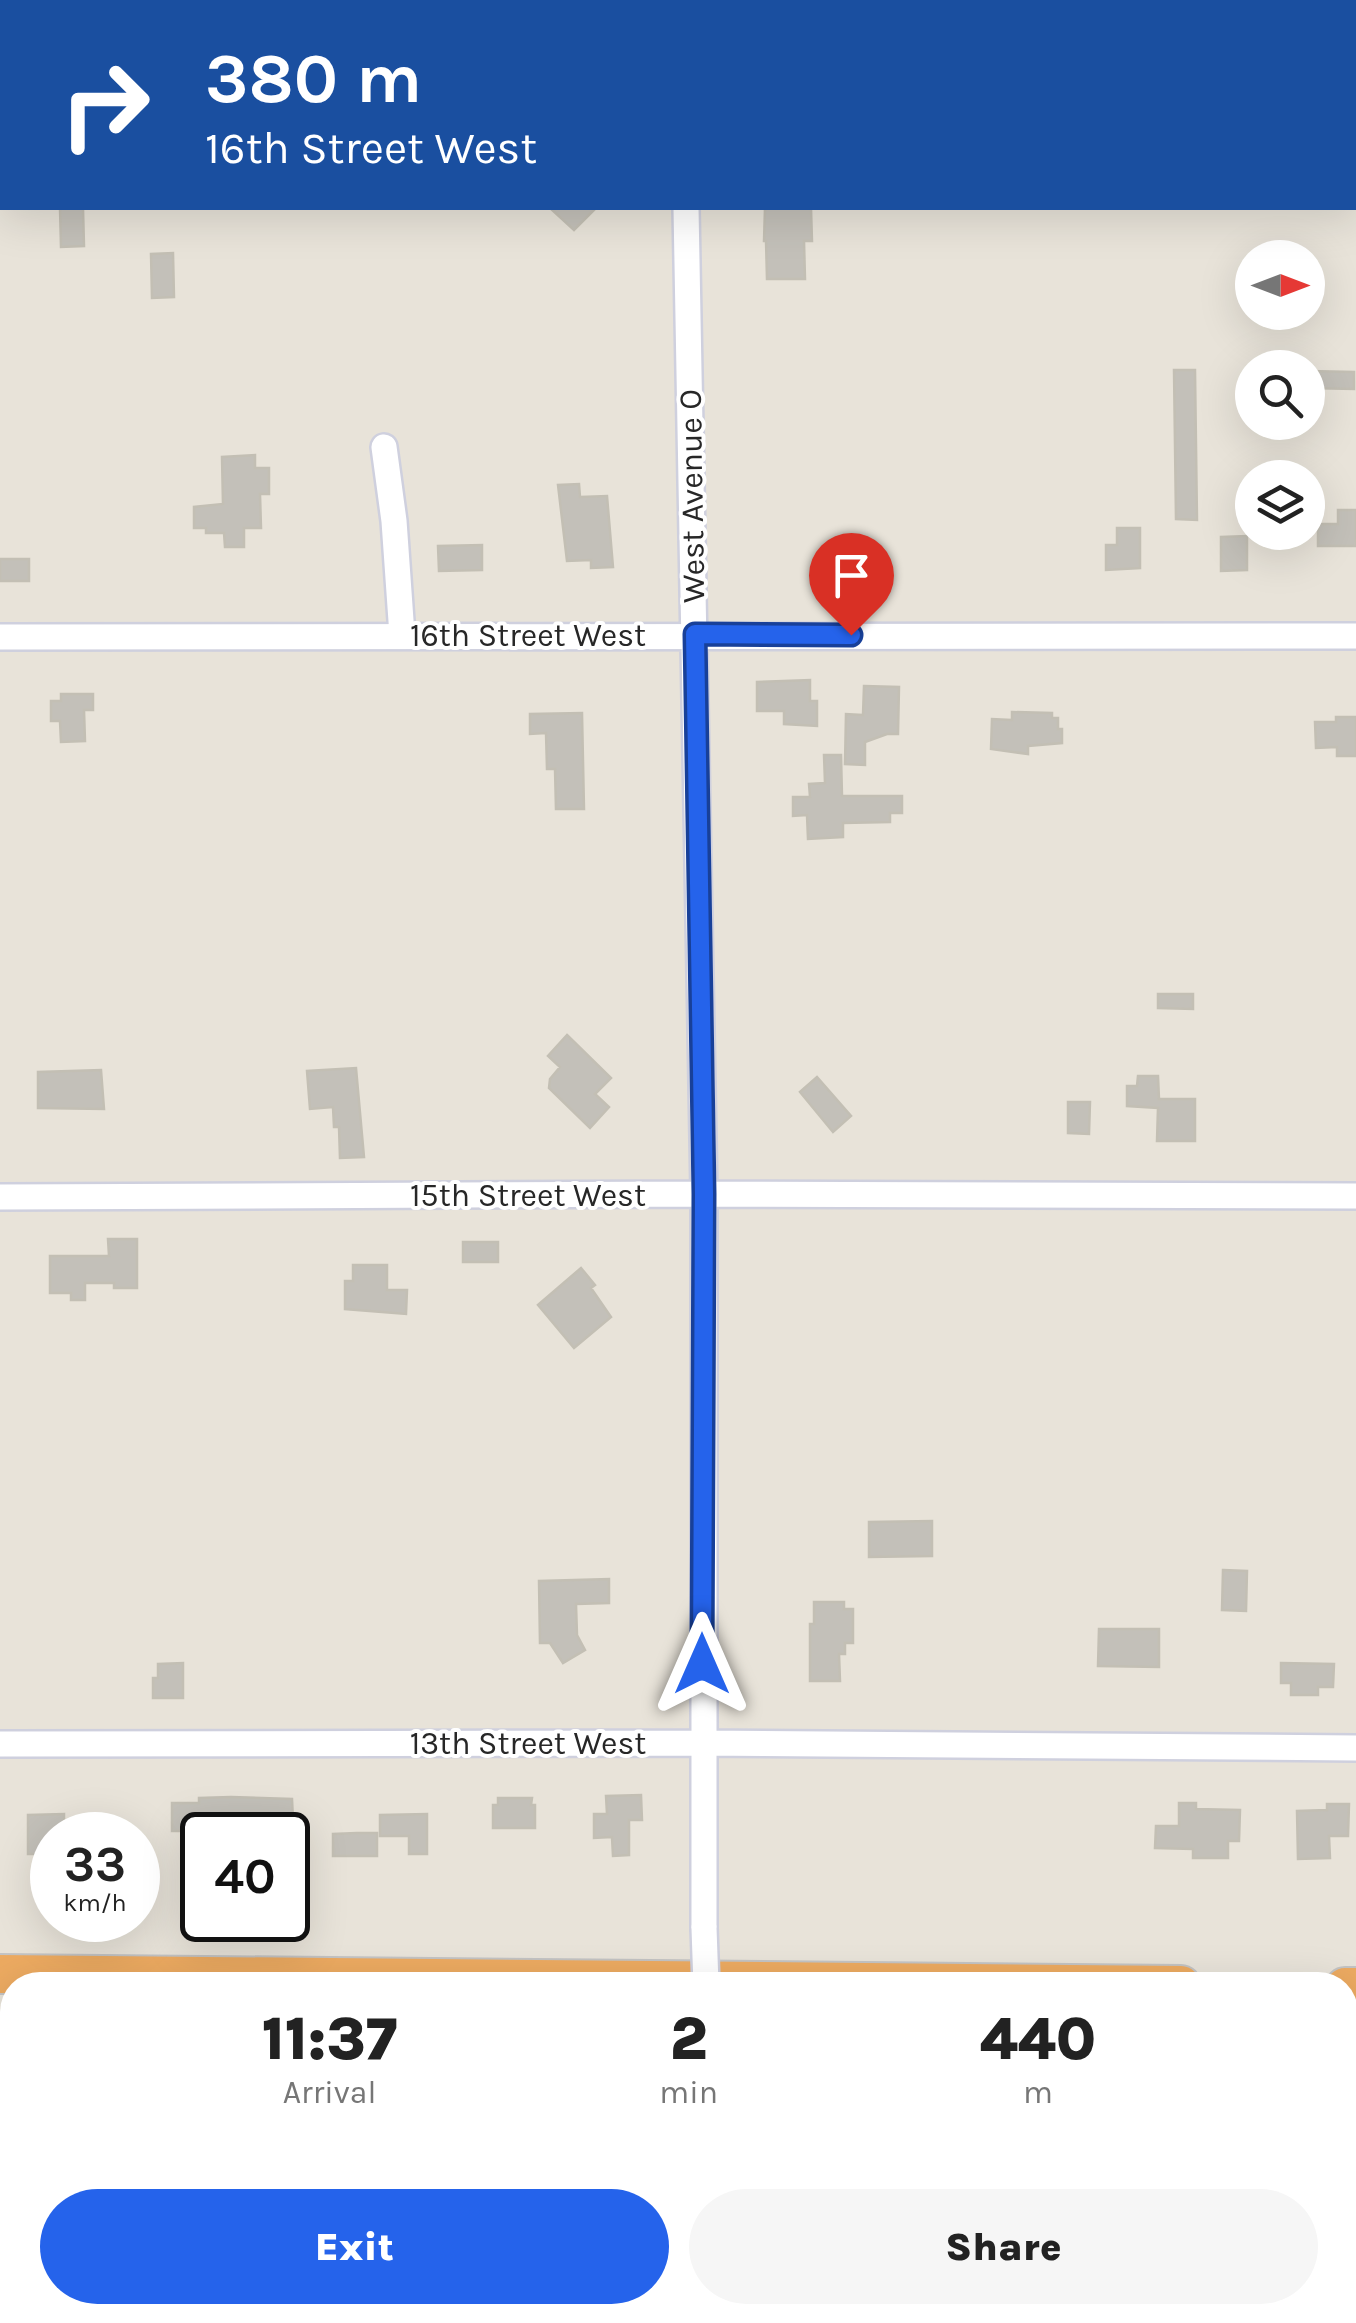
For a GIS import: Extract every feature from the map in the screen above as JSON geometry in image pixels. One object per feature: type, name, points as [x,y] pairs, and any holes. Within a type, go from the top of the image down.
[{"type":"street","name":"West Avenue O","points":[[686,210],[704,1194],[702,1743],[706,1972]]},
{"type":"street","points":[[384,446],[402,636]]},
{"type":"street","name":"16th Street West","points":[[0,637],[1356,636]]},
{"type":"street","name":"15th Street West","points":[[0,1197],[1356,1196]]},
{"type":"street","name":"13th Street West","points":[[0,1744],[702,1743],[1356,1748]]},
{"type":"building","points":[[60,210],[83,210],[84,246],[61,247]]},
{"type":"building","points":[[552,210],[594,210],[574,230]]},
{"type":"building","points":[[765,210],[811,210],[812,241],[804,241],[805,279],[767,279]]},
{"type":"building","points":[[173,253],[174,297],[152,298],[151,254]]},
{"type":"building","points":[[1174,370],[1195,370],[1197,520],[1176,519]]},
{"type":"building","points":[[1325,371],[1354,372],[1354,389],[1325,388]]},
{"type":"building","points":[[255,455],[255,468],[269,468],[269,494],[260,494],[261,528],[244,528],[244,547],[225,547],[224,533],[194,528],[194,507],[223,504],[222,457]]},
{"type":"building","points":[[579,484],[580,497],[607,496],[613,567],[591,568],[591,560],[567,561],[558,485]]},
{"type":"building","points":[[1338,510],[1356,510],[1356,546],[1325,546],[1325,524],[1338,524]]},
{"type":"building","points":[[1117,528],[1140,528],[1140,568],[1106,570],[1106,545],[1117,545]]},
{"type":"building","points":[[1235,536],[1235,550],[1247,550],[1247,570],[1221,571],[1221,537]]},
{"type":"building","points":[[482,545],[482,570],[439,571],[438,546]]},
{"type":"building","points":[[0,559],[29,559],[29,581],[0,581]]},
{"type":"building","points":[[810,680],[810,701],[817,701],[817,726],[784,724],[784,711],[757,711],[757,682]]},
{"type":"building","points":[[864,686],[899,687],[898,734],[865,742],[865,765],[845,764],[846,714],[863,715]]},
{"type":"building","points":[[61,694],[93,694],[93,710],[84,710],[85,741],[61,742],[60,721],[51,721],[51,701],[61,701]]},
{"type":"building","points":[[1012,712],[1052,713],[1052,718],[1058,718],[1058,729],[1062,729],[1062,743],[1028,746],[1028,754],[991,749],[992,719],[1012,720]]},
{"type":"building","points":[[582,713],[584,809],[556,809],[555,769],[547,769],[546,733],[530,734],[530,714]]},
{"type":"building","points":[[1336,717],[1356,717],[1356,756],[1337,756],[1337,747],[1316,748],[1315,722],[1336,722]]},
{"type":"building","points":[[824,755],[841,755],[842,796],[902,796],[902,813],[890,813],[890,822],[843,823],[843,837],[808,839],[807,815],[793,816],[793,797],[810,797],[809,784],[825,783]]},
{"type":"building","points":[[1158,994],[1193,994],[1193,1009],[1158,1008]]},
{"type":"building","points":[[567,1035],[611,1078],[595,1094],[609,1107],[590,1128],[549,1088],[550,1079],[560,1067],[548,1056]]},
{"type":"building","points":[[356,1068],[364,1157],[340,1158],[339,1127],[334,1127],[333,1107],[310,1109],[307,1071]]},
{"type":"building","points":[[101,1070],[104,1109],[38,1108],[38,1072]]},
{"type":"building","points":[[1138,1076],[1158,1076],[1159,1099],[1195,1099],[1195,1141],[1157,1141],[1158,1108],[1127,1106],[1127,1086],[1137,1086]]},
{"type":"building","points":[[817,1077],[851,1116],[833,1132],[800,1092]]},
{"type":"building","points":[[1068,1102],[1090,1102],[1089,1134],[1068,1133]]},
{"type":"building","points":[[108,1239],[137,1239],[137,1288],[85,1283],[85,1300],[71,1300],[71,1293],[50,1293],[50,1256],[109,1256]]},
{"type":"building","points":[[463,1242],[498,1242],[498,1262],[463,1262]]},
{"type":"building","points":[[353,1265],[387,1265],[387,1290],[407,1290],[406,1314],[345,1309],[345,1281],[353,1281]]},
{"type":"building","points":[[581,1268],[595,1285],[591,1288],[611,1317],[574,1348],[538,1305]]},
{"type":"building","points":[[932,1521],[932,1556],[869,1557],[869,1522]]},
{"type":"building","points":[[1223,1570],[1247,1571],[1246,1611],[1222,1610]]},
{"type":"building","points":[[609,1579],[609,1603],[576,1604],[577,1635],[585,1650],[563,1663],[550,1643],[540,1643],[539,1581]]},
{"type":"building","points":[[814,1602],[844,1602],[844,1609],[853,1609],[853,1643],[845,1643],[845,1654],[839,1654],[840,1681],[810,1681]]},
{"type":"building","points":[[1099,1629],[1159,1629],[1159,1667],[1098,1666]]},
{"type":"building","points":[[183,1663],[183,1698],[153,1698],[158,1664]]},
{"type":"building","points":[[1281,1663],[1334,1664],[1333,1687],[1318,1687],[1318,1695],[1291,1695],[1291,1683],[1281,1683]]},
{"type":"building","points":[[641,1795],[642,1820],[629,1820],[629,1855],[613,1856],[612,1837],[594,1838],[594,1814],[607,1814],[606,1796]]},
{"type":"building","points":[[199,1798],[292,1799],[293,1812],[180,1812],[180,1831],[172,1831],[172,1803],[199,1803]]},
{"type":"building","points":[[498,1798],[532,1798],[535,1828],[493,1828],[493,1805],[498,1805]]},
{"type":"building","points":[[1179,1803],[1196,1803],[1196,1809],[1240,1810],[1239,1841],[1228,1841],[1228,1858],[1193,1858],[1193,1849],[1155,1848],[1156,1826],[1179,1826]]},
{"type":"building","points":[[1327,1804],[1349,1804],[1348,1836],[1329,1836],[1330,1858],[1298,1859],[1297,1811],[1327,1810]]},
{"type":"building","points":[[427,1814],[427,1854],[409,1854],[409,1836],[380,1836],[380,1815]]},
{"type":"building","points":[[30,1815],[30,1854],[28,1854]]},
{"type":"building","points":[[377,1833],[377,1856],[333,1856],[333,1834]]},
{"type":"route","points":[[702,1664],[704,1194],[695,634],[851,635]]}]
